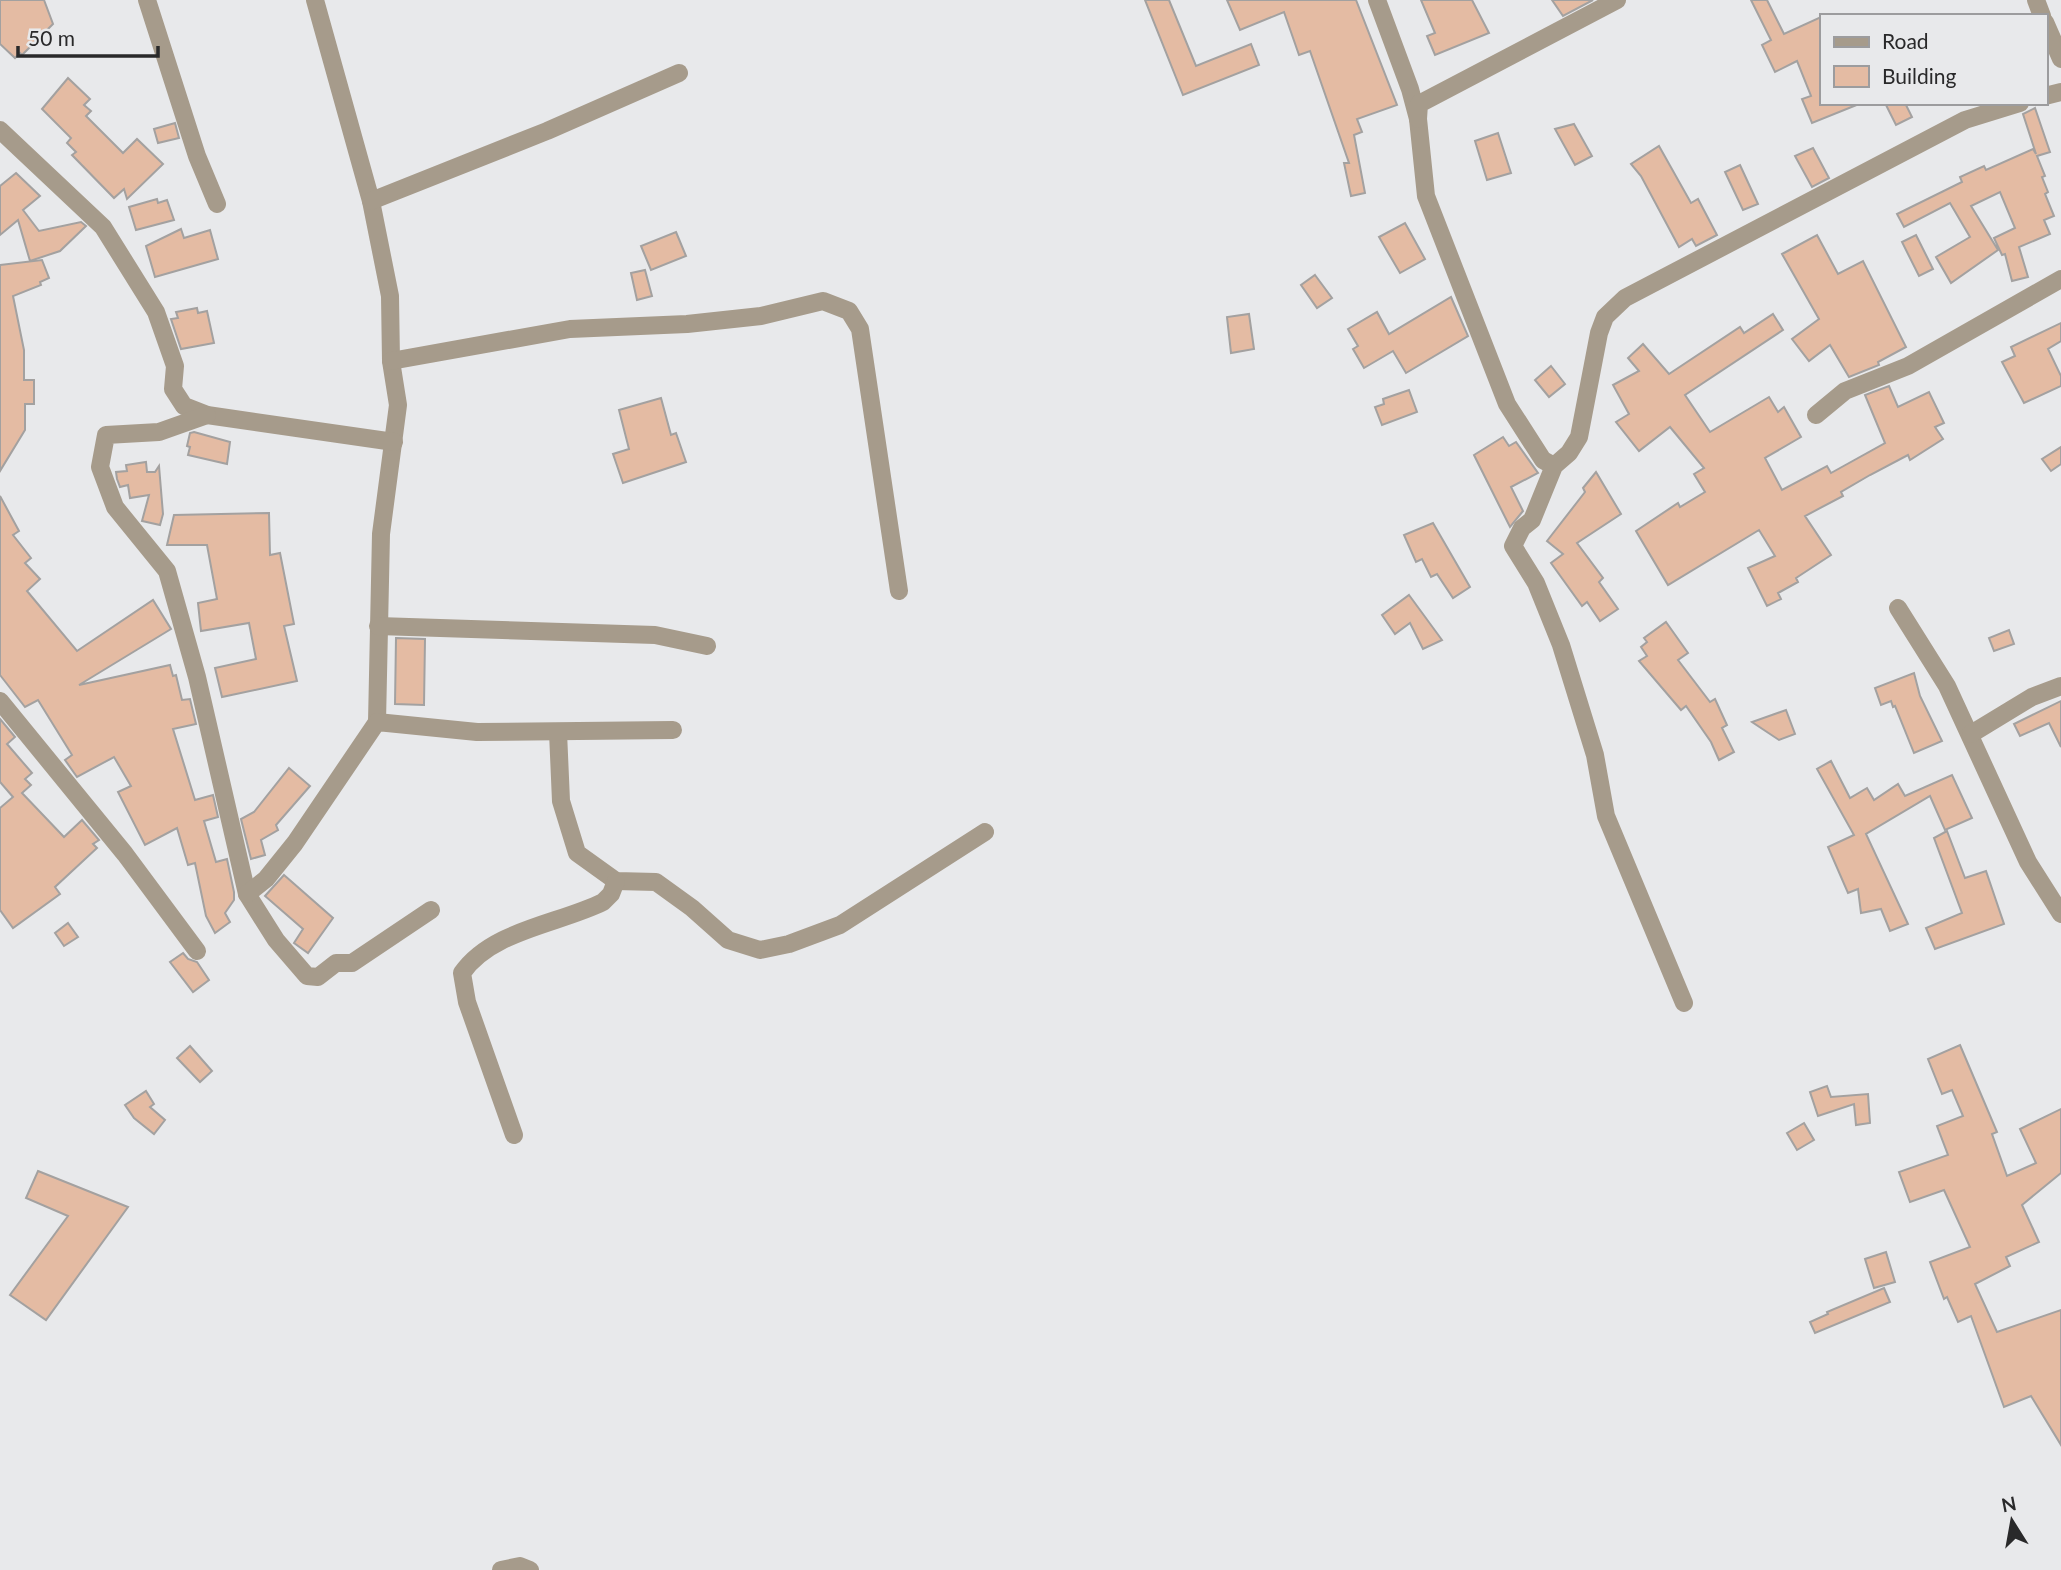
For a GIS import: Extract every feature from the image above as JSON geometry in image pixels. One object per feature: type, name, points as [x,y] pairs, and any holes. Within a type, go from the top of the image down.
[{"type":"street","points":[[147,0],[197,156],[217,204]]},
{"type":"street","points":[[247,894],[266,880],[295,843],[377,722],[381,534],[398,405],[391,361],[390,296],[370,201],[315,0]]},
{"type":"street","points":[[1377,0],[1410,89],[1418,119],[1426,196],[1507,404],[1543,460],[1554,467]]},
{"type":"street","points":[[1418,119],[1419,104],[1617,0]]},
{"type":"street","points":[[2047,27],[2061,59]]},
{"type":"street","points":[[370,201],[547,131],[680,73]]},
{"type":"street","points":[[1684,1003],[1606,816],[1595,755],[1561,645],[1536,583],[1513,546],[1522,528],[1532,520],[1554,467],[1570,453],[1579,437],[1599,333],[1605,317],[1625,298],[1965,120],[2014,105]]},
{"type":"street","points":[[0,130],[103,227],[156,312],[175,366],[173,388],[184,405],[207,415],[394,442]]},
{"type":"street","points":[[1816,415],[1845,391],[1908,366],[2061,279]]},
{"type":"street","points":[[391,361],[570,329],[687,324],[761,316],[823,301],[849,311],[860,329],[899,591]]},
{"type":"street","points":[[207,415],[159,432],[106,435],[100,467],[115,507],[167,571],[197,677],[247,894],[276,940],[307,976],[318,976],[336,963],[352,963],[431,910]]},
{"type":"street","points":[[1898,608],[1947,685],[2028,862],[2061,914]]},
{"type":"street","points":[[378,625],[655,635],[707,646]]},
{"type":"street","points":[[1971,734],[2032,698],[2061,685]]},
{"type":"street","points":[[0,701],[125,854],[197,951]]},
{"type":"street","points":[[377,722],[477,732],[673,730]]},
{"type":"street","points":[[558,732],[561,800],[577,853],[616,881],[656,882],[692,908],[728,940],[760,950],[789,944],[840,925],[985,832]]},
{"type":"street","points":[[514,1135],[467,1002],[463,973],[471,961],[523,931],[603,902],[611,894],[616,881]]},
{"type":"street","points":[[501,1570],[520,1566],[530,1570]]},
{"type":"building","points":[[0,0],[44,0],[53,24],[22,55],[20,53],[15,58],[0,44]]},
{"type":"building","points":[[1145,0],[1169,0],[1196,66],[1251,44],[1259,65],[1183,95]]},
{"type":"building","points":[[1227,0],[1356,0],[1397,105],[1357,119],[1362,132],[1354,135],[1365,193],[1351,196],[1344,163],[1349,163],[1310,51],[1299,55],[1284,12],[1240,30]]},
{"type":"building","points":[[1421,0],[1472,0],[1489,33],[1435,55],[1427,36],[1435,33]]},
{"type":"building","points":[[1552,0],[1593,0],[1563,16]]},
{"type":"building","points":[[1751,0],[1767,0],[1784,34],[1820,17],[1820,105],[1857,105],[1812,123],[1802,99],[1811,96],[1797,61],[1775,72],[1762,45],[1771,40]]},
{"type":"building","points":[[68,78],[90,99],[84,105],[91,111],[86,116],[123,153],[137,139],[163,164],[127,199],[124,189],[114,198],[72,155],[76,152],[67,143],[71,138],[42,109]]},
{"type":"building","points":[[1886,105],[1906,105],[1912,117],[1896,125]]},
{"type":"building","points":[[2035,108],[2050,152],[2037,156],[2045,176],[2042,177],[2048,192],[2045,194],[2054,216],[2044,220],[2050,234],[2019,247],[2028,277],[2012,281],[2005,254],[2002,255],[1994,238],[2015,228],[2000,192],[1971,206],[1998,250],[1951,283],[1936,257],[1970,237],[1950,203],[1904,227],[1897,214],[1962,182],[1960,177],[1984,166],[1986,170],[2033,149],[2036,154],[2023,114]]},
{"type":"building","points":[[175,123],[179,138],[158,143],[154,129]]},
{"type":"building","points":[[1574,124],[1592,156],[1575,165],[1555,129]]},
{"type":"building","points":[[1498,133],[1511,173],[1487,180],[1475,141]]},
{"type":"building","points":[[1659,146],[1691,203],[1698,199],[1717,235],[1696,246],[1692,239],[1679,247],[1641,176],[1631,164]]},
{"type":"building","points":[[1813,148],[1829,178],[1812,187],[1795,156]]},
{"type":"building","points":[[1740,165],[1758,204],[1743,210],[1725,172]]},
{"type":"building","points":[[16,173],[40,196],[23,210],[39,231],[81,222],[86,226],[60,251],[30,261],[18,220],[0,235],[0,186]]},
{"type":"building","points":[[157,199],[158,203],[167,200],[174,220],[136,230],[129,207]]},
{"type":"building","points":[[1405,223],[1425,259],[1400,273],[1379,237]]},
{"type":"building","points":[[181,229],[184,238],[210,230],[218,259],[155,277],[146,246]]},
{"type":"building","points":[[676,232],[686,256],[651,270],[641,246]]},
{"type":"building","points":[[1817,235],[1838,274],[1863,261],[1906,347],[1878,362],[1879,365],[1849,377],[1830,345],[1809,361],[1792,339],[1819,319],[1782,254]]},
{"type":"building","points":[[1916,235],[1933,269],[1919,276],[1902,242]]},
{"type":"building","points":[[42,260],[49,278],[40,282],[41,285],[13,296],[24,350],[24,380],[34,380],[34,404],[25,404],[25,430],[0,471],[0,265]]},
{"type":"building","points":[[645,270],[652,296],[637,300],[631,273]]},
{"type":"building","points":[[1315,275],[1332,298],[1317,308],[1301,285]]},
{"type":"building","points":[[1451,297],[1468,336],[1406,373],[1393,351],[1364,368],[1353,349],[1358,346],[1348,329],[1377,312],[1389,334]]},
{"type":"building","points":[[197,308],[198,313],[207,311],[214,343],[181,349],[171,319],[178,318],[176,312]]},
{"type":"building","points":[[1249,314],[1254,349],[1231,353],[1227,317]]},
{"type":"building","points":[[1773,314],[1783,330],[1685,395],[1710,432],[1769,397],[1778,412],[1784,407],[1801,437],[1765,458],[1782,490],[1827,466],[1831,473],[1885,443],[1865,395],[1889,386],[1898,407],[1929,392],[1944,423],[1935,427],[1943,439],[1910,460],[1908,455],[1870,475],[1841,492],[1843,496],[1805,516],[1831,555],[1796,578],[1798,582],[1778,593],[1781,599],[1767,606],[1748,568],[1775,556],[1759,530],[1668,585],[1636,531],[1678,503],[1680,507],[1705,492],[1694,474],[1704,468],[1670,427],[1639,451],[1616,422],[1629,414],[1613,385],[1639,371],[1628,358],[1643,344],[1669,374],[1740,327],[1744,333]]},
{"type":"building","points":[[2061,323],[2061,341],[2048,349],[2061,376],[2061,386],[2024,403],[2002,362],[2015,356],[2011,347]]},
{"type":"building","points":[[1551,366],[1565,384],[1549,397],[1535,380]]},
{"type":"building","points":[[1409,390],[1417,412],[1382,425],[1375,407],[1384,404],[1383,399]]},
{"type":"building","points":[[661,398],[671,435],[676,433],[686,462],[623,483],[613,454],[629,449],[619,410]]},
{"type":"building","points":[[190,433],[230,442],[227,464],[188,455]]},
{"type":"building","points":[[1503,437],[1509,446],[1516,442],[1538,473],[1511,487],[1523,511],[1510,527],[1474,455]]},
{"type":"building","points":[[2061,447],[2061,464],[2051,471],[2042,459]]},
{"type":"building","points":[[146,462],[147,472],[155,472],[159,466],[163,514],[160,525],[142,521],[149,495],[130,498],[128,485],[120,487],[117,479],[116,472],[127,471],[126,465]]},
{"type":"building","points":[[1596,472],[1621,514],[1577,543],[1603,578],[1599,582],[1618,609],[1600,621],[1587,602],[1582,606],[1551,563],[1563,554],[1547,541],[1585,492],[1583,488]]},
{"type":"building","points":[[0,496],[19,531],[13,535],[31,558],[25,563],[40,579],[27,591],[77,651],[153,600],[171,629],[79,685],[170,665],[173,676],[176,675],[182,700],[190,699],[196,724],[173,729],[195,800],[213,795],[218,817],[204,821],[216,862],[227,859],[234,892],[234,900],[225,913],[230,922],[215,933],[206,916],[195,863],[188,865],[177,828],[145,845],[118,792],[131,786],[114,757],[77,777],[65,760],[72,755],[38,700],[25,707],[0,675]]},
{"type":"building","points":[[269,513],[270,555],[280,553],[294,624],[284,626],[297,681],[222,697],[215,668],[256,659],[249,623],[201,631],[198,603],[217,599],[207,545],[167,545],[174,515]]},
{"type":"building","points":[[1433,523],[1470,587],[1453,598],[1437,574],[1431,577],[1422,559],[1416,562],[1404,535]]},
{"type":"building","points":[[1409,595],[1442,640],[1423,649],[1410,623],[1395,634],[1382,615]]},
{"type":"building","points":[[1666,622],[1688,653],[1678,660],[1710,702],[1715,699],[1727,725],[1722,728],[1734,752],[1719,760],[1711,742],[1686,706],[1681,710],[1639,661],[1647,656],[1641,647],[1647,642],[1644,638]]},
{"type":"building","points":[[2009,630],[2014,644],[1994,651],[1989,638]]},
{"type":"building","points":[[396,638],[425,639],[424,705],[395,704]]},
{"type":"building","points":[[1914,673],[1920,696],[1942,741],[1914,753],[1895,706],[1893,707],[1891,701],[1881,705],[1875,688]]},
{"type":"building","points":[[2061,701],[2061,747],[2049,723],[2020,736],[2014,724]]},
{"type":"building","points":[[1786,710],[1795,734],[1779,740],[1752,722]]},
{"type":"building","points":[[0,719],[15,737],[7,744],[32,773],[25,779],[31,785],[22,793],[64,837],[82,820],[99,840],[93,844],[97,848],[55,887],[60,894],[13,928],[0,910],[0,808],[13,797],[0,782]]},
{"type":"building","points":[[1831,761],[1850,798],[1867,788],[1874,800],[1898,784],[1905,796],[1952,775],[1972,818],[1945,830],[1930,796],[1866,834],[1908,924],[1890,931],[1881,909],[1861,913],[1858,889],[1848,893],[1828,847],[1854,835],[1817,769]]},
{"type":"building","points":[[289,768],[310,786],[276,825],[278,830],[261,840],[265,855],[251,859],[241,819],[254,812]]},
{"type":"building","points":[[1947,831],[1965,878],[1986,871],[2004,924],[1935,949],[1926,928],[1962,913],[1934,838]]},
{"type":"building","points":[[284,875],[333,918],[308,953],[294,943],[303,929],[265,896]]},
{"type":"building","points":[[68,923],[78,937],[64,946],[55,933]]},
{"type":"building","points":[[183,953],[188,959],[197,962],[209,980],[193,992],[170,962]]},
{"type":"building","points":[[1960,1045],[1997,1132],[1992,1134],[2007,1176],[2036,1163],[2020,1129],[2061,1109],[2061,1173],[2022,1205],[2039,1242],[2006,1257],[2010,1266],[1975,1284],[1997,1332],[2061,1310],[2061,1445],[2031,1396],[2004,1407],[1971,1316],[1958,1322],[1947,1297],[1944,1299],[1930,1262],[1970,1247],[1944,1190],[1910,1202],[1899,1172],[1948,1155],[1937,1126],[1963,1116],[1952,1090],[1942,1094],[1928,1059]]},
{"type":"building","points":[[190,1046],[212,1071],[200,1082],[177,1058]]},
{"type":"building","points":[[1827,1086],[1831,1097],[1868,1094],[1870,1123],[1856,1125],[1854,1104],[1818,1116],[1810,1092]]},
{"type":"building","points":[[146,1091],[154,1104],[150,1107],[165,1120],[154,1134],[134,1118],[125,1105]]},
{"type":"building","points":[[1804,1123],[1814,1140],[1797,1150],[1787,1133]]},
{"type":"building","points":[[38,1171],[128,1207],[46,1320],[10,1295],[68,1216],[26,1198]]},
{"type":"building","points":[[1886,1252],[1895,1282],[1874,1288],[1865,1259]]},
{"type":"building","points":[[1884,1288],[1890,1302],[1815,1333],[1810,1322]]}]
